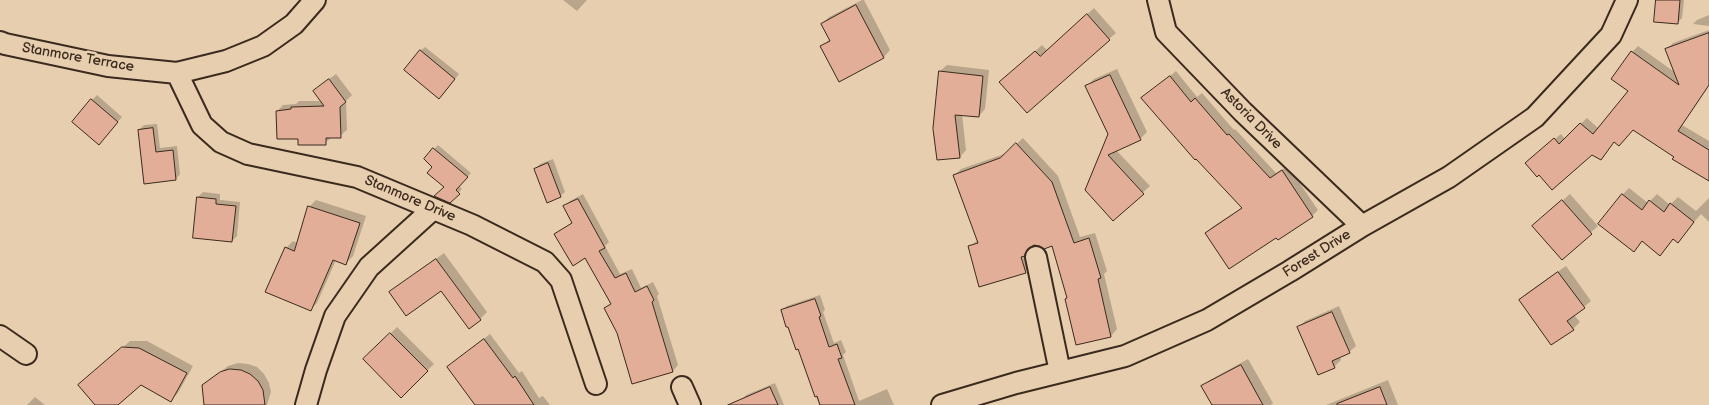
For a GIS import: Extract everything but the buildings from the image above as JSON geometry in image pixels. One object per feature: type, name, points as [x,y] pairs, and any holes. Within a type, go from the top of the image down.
[{"type":"street","name":"Stanmore Terrace","points":[[0,42],[108,66],[177,73],[226,61],[263,46],[294,24],[315,0]]},
{"type":"street","name":"Astoria Drive","points":[[1158,0],[1166,32],[1243,112],[1362,226]]},
{"type":"street","name":"Forest Drive","points":[[942,405],[1016,383],[1125,356],[1207,320],[1362,226],[1449,177],[1535,117],[1611,35],[1627,0]]},
{"type":"street","name":"Stanmore Drive","points":[[177,73],[202,124],[221,142],[248,154],[357,176],[472,225],[545,262],[561,280],[596,384]]},
{"type":"street","points":[[306,405],[335,316],[369,267],[433,209]]},
{"type":"street","points":[[1036,257],[1060,372]]},
{"type":"street","points":[[0,336],[26,354]]}]
